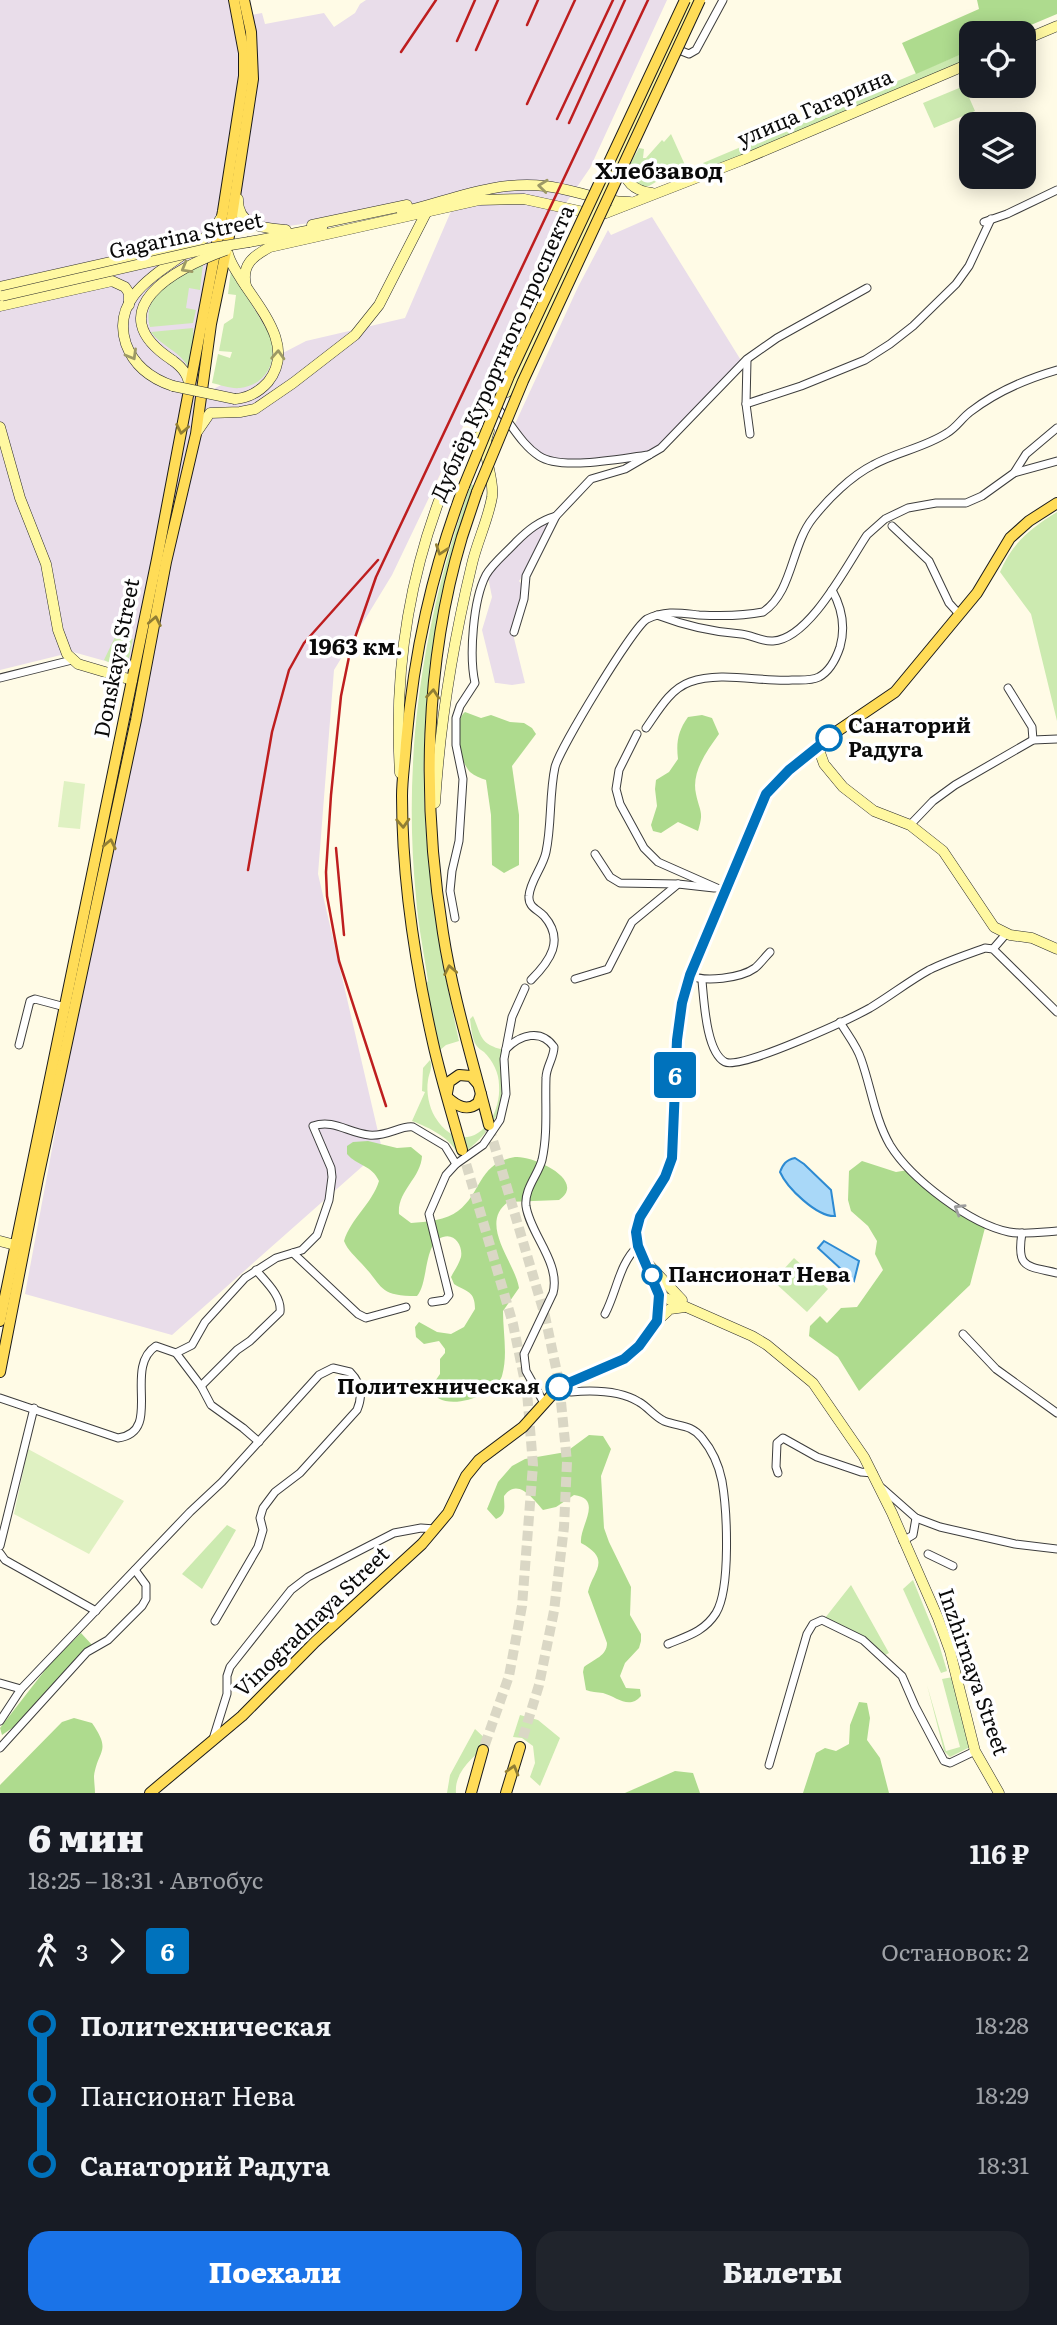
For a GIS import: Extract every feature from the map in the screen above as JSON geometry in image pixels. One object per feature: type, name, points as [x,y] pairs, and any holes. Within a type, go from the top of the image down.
[{"type":"main road","name":"Donskaya Street","points":[[0,1372],[20,1245],[65,1007],[223,211],[244,76],[244,53],[234,0]]},
{"type":"main road","points":[[0,1241],[20,1245],[133,733],[166,562],[196,434],[211,324],[240,171],[254,65],[244,0]]},
{"type":"main road","points":[[684,0],[687,12]]},
{"type":"main road","name":"Дублёр Курортного проспекта","points":[[462,1150],[433,1046],[417,962],[409,901],[402,795],[410,696],[428,598],[437,562],[464,486],[509,376],[684,0]]},
{"type":"main road","points":[[432,835],[438,751],[453,653],[472,562],[492,499],[493,485],[487,436],[692,0]]},
{"type":"main road","name":"Дублёр Курортного проспекта","points":[[489,1125],[464,1037],[443,935],[432,835],[430,765],[435,678],[452,580],[477,492],[523,381],[700,0]]},
{"type":"main road","points":[[687,12],[707,0]]},
{"type":"main road","points":[[1036,35],[1057,26]]},
{"type":"main road","name":"улица Гагарина","points":[[634,202],[959,68]]},
{"type":"main road","points":[[622,152],[622,169],[631,185],[643,192],[656,194]]},
{"type":"main road","points":[[240,171],[240,214],[256,227],[286,230]]},
{"type":"main road","points":[[528,185],[559,188],[600,200],[634,202],[606,213],[593,214],[538,200],[479,200],[270,247],[248,251],[242,244],[245,238],[436,201],[484,189],[528,185]]},
{"type":"main road","name":"Gagarina Street","points":[[0,296],[206,249],[382,217],[436,201]]},
{"type":"main road","points":[[223,211],[215,229],[202,241],[142,285],[129,304],[124,319],[125,339],[133,359],[146,372],[173,386],[244,398],[258,391],[270,379],[278,365],[280,350],[274,332],[228,258],[228,242]]},
{"type":"main road","points":[[196,434],[210,413],[240,412],[260,406],[365,325],[379,305],[426,213]]},
{"type":"main road","points":[[0,296],[202,241]]},
{"type":"main road","points":[[189,390],[185,373],[173,360],[154,347],[143,333],[141,315],[146,302],[160,286],[182,270],[212,255],[249,242]]},
{"type":"main road","points":[[246,286],[244,279],[247,265],[256,254],[270,247]]},
{"type":"main road","points":[[0,296],[112,281],[127,288],[129,304]]},
{"type":"main road","points":[[0,427],[20,498],[46,564],[63,645],[72,660],[132,680]]},
{"type":"main road","points":[[402,795],[399,749],[402,648],[422,555],[453,463],[467,444],[487,436]]},
{"type":"main road","points":[[657,1321],[659,1295],[638,1246],[637,1225],[665,1177],[672,1158],[677,1040],[682,1003],[722,890],[766,794],[775,783],[818,747],[895,692],[977,593],[1010,538],[1057,502]]},
{"type":"main road","points":[[818,747],[824,764],[843,788],[886,818],[910,825],[943,851],[990,922],[1006,934],[1032,938],[1057,949]]},
{"type":"main road","points":[[459,1074],[471,1076],[480,1090],[478,1104],[470,1108],[460,1106],[447,1096],[449,1082],[459,1074]]},
{"type":"main road","name":"Donskaya Street","points":[[0,1321],[20,1245]]},
{"type":"main road","points":[[645,1261],[671,1292],[693,1309]]},
{"type":"main road","points":[[659,1295],[693,1309]]},
{"type":"main road","points":[[657,1321],[670,1309],[693,1309]]},
{"type":"main road","name":"Inzhirnaya Street","points":[[693,1309],[752,1336],[813,1383],[873,1473],[938,1618],[950,1651],[975,1751],[999,1793]]},
{"type":"main road","name":"Vinogradnaya Street","points":[[150,1793],[261,1698],[315,1642],[378,1586],[435,1529],[452,1507],[471,1468],[489,1450],[523,1427],[564,1384],[624,1359],[639,1346],[657,1321]]},
{"type":"main road","points":[[506,1793],[520,1747]]},
{"type":"main road","points":[[471,1793],[483,1750]]},
{"type":"street","points":[[670,46],[686,54],[693,53],[723,0]]},
{"type":"street","points":[[746,404],[801,386],[865,360],[913,326],[948,293],[969,266],[987,220],[1057,190]]},
{"type":"street","points":[[513,632],[524,599],[526,576],[556,516],[591,480],[625,469],[662,448],[747,359],[777,338],[867,288]]},
{"type":"street","points":[[747,359],[746,404],[750,434]]},
{"type":"street","points":[[531,979],[549,959],[555,947],[554,933],[528,900],[546,853],[556,765],[626,643],[640,625],[657,615],[669,612],[708,615],[763,612],[779,592],[811,519],[852,480],[873,464],[945,435],[968,413],[1004,390],[1057,370]]},
{"type":"street","points":[[499,410],[535,453],[548,461],[565,463],[653,454]]},
{"type":"street","points":[[1014,473],[1027,454],[1057,428]]},
{"type":"street","points":[[657,615],[702,630],[774,641],[789,636],[805,623],[832,590],[867,535],[885,519],[918,505],[960,504],[972,501],[1014,473],[1057,461]]},
{"type":"street","points":[[455,918],[451,881],[459,841],[463,779],[456,745],[456,718],[460,706],[475,683],[472,669],[476,610],[485,578],[498,560],[536,523],[556,516]]},
{"type":"street","points":[[892,526],[929,561],[949,603],[959,614]]},
{"type":"street","points":[[646,728],[671,694],[688,682],[724,678],[798,680],[821,676],[833,663],[842,637],[842,610],[832,590]]},
{"type":"street","points":[[0,678],[72,660]]},
{"type":"street","points":[[1008,688],[1032,727],[1033,740]]},
{"type":"street","points":[[637,734],[619,770],[616,789],[620,804],[644,848],[654,859],[722,890]]},
{"type":"street","points":[[910,825],[944,792],[1033,740],[1057,739]]},
{"type":"street","points":[[595,854],[610,877],[620,883],[678,884],[722,890]]},
{"type":"street","points":[[575,979],[608,969],[632,922],[678,884]]},
{"type":"street","points":[[993,949],[1006,934]]},
{"type":"street","points":[[702,981],[712,1040],[720,1058],[726,1062],[737,1063],[748,1061],[840,1022],[867,1009],[934,968],[985,948],[993,949],[1057,1012]]},
{"type":"street","points":[[690,975],[702,981],[749,972],[770,952]]},
{"type":"street","points":[[432,1302],[446,1300],[449,1295],[429,1214],[446,1175],[456,1164],[483,1145],[500,1120],[506,1094],[506,1049],[512,1017],[525,988]]},
{"type":"street","points":[[19,1045],[30,1001],[35,999],[65,1007]]},
{"type":"street","points":[[840,1022],[861,1058],[872,1100],[890,1144],[907,1166],[949,1203],[993,1227],[1022,1233],[1057,1231]]},
{"type":"street","points":[[506,1049],[515,1041],[530,1035],[549,1041],[554,1047],[546,1076],[547,1099],[542,1156],[526,1201],[528,1212],[547,1255],[554,1283],[553,1293],[524,1354],[526,1371],[544,1403]]},
{"type":"street","points":[[176,1353],[191,1345],[209,1317],[245,1278],[276,1258],[308,1247],[317,1235],[332,1188],[331,1168],[313,1126],[334,1123],[351,1132],[370,1136],[387,1135],[408,1126],[413,1127],[445,1146],[456,1164]]},
{"type":"street","points":[[1022,1233],[1019,1248],[1024,1263],[1030,1268],[1057,1273]]},
{"type":"street","points":[[605,1314],[619,1276],[631,1252],[638,1246]]},
{"type":"street","points":[[293,1253],[358,1314],[366,1318],[406,1307]]},
{"type":"street","points":[[201,1386],[280,1312],[281,1305],[275,1294],[256,1270]]},
{"type":"street","points":[[963,1334],[996,1369],[1057,1413]]},
{"type":"street","points":[[0,1398],[118,1438],[131,1433],[142,1416],[140,1376],[145,1356],[156,1346],[176,1353],[201,1386],[211,1405],[259,1442]]},
{"type":"street","points":[[0,1721],[22,1689],[259,1442],[319,1375],[333,1368],[343,1369],[356,1378],[360,1388],[357,1410],[300,1473],[275,1492],[262,1508],[260,1518],[263,1530],[258,1547],[215,1620]]},
{"type":"street","points":[[564,1384],[571,1392],[603,1391],[626,1396],[663,1420],[689,1426],[702,1437],[717,1465],[723,1493],[726,1549],[721,1601],[714,1616],[703,1629],[668,1644]]},
{"type":"street","points":[[0,1546],[34,1408]]},
{"type":"street","points":[[778,1473],[777,1443],[783,1438],[817,1457],[861,1472],[873,1473]]},
{"type":"street","points":[[879,1485],[916,1518],[940,1527],[1015,1544],[1057,1549]]},
{"type":"street","points":[[903,1541],[913,1535],[916,1518]]},
{"type":"street","name":"Vinogradnaya Street","points":[[213,1740],[227,1694],[230,1667],[291,1590],[308,1577],[394,1533],[421,1528],[435,1529]]},
{"type":"street","points":[[0,1553],[5,1560],[96,1611]]},
{"type":"street","points":[[928,1555],[953,1566]]},
{"type":"street","points":[[0,1748],[44,1702],[67,1671],[87,1652],[108,1640],[142,1606],[146,1599],[146,1585],[135,1570]]},
{"type":"street","points":[[769,1765],[807,1634],[813,1624],[822,1620],[863,1640],[902,1676],[944,1761],[950,1763],[975,1751]]},
{"type":"street","points":[[0,1684],[22,1689]]},
{"type":"shaded area","points":[[0,0],[235,0],[241,17],[262,13],[265,24],[324,13],[334,27],[355,13],[366,0],[667,0],[590,168],[555,219],[513,322],[392,575],[334,670],[318,874],[382,1149],[172,1335],[25,1294],[141,671],[73,652],[0,670]],"holes":[[[455,202],[405,318],[306,341],[196,398],[226,235]]]},
{"type":"shaded area","points":[[652,217],[742,362],[662,446],[644,453],[566,462],[548,460],[536,453],[515,424],[578,287],[608,230],[611,235]]},
{"type":"shaded area","points":[[541,518],[549,527],[534,560],[519,581],[524,587],[512,630],[525,683],[495,683],[482,630],[492,597],[488,577],[494,568],[497,568],[496,561]]},
{"type":"green space","points":[[977,0],[1057,0],[1057,14],[1036,23],[959,21],[959,55],[916,74],[902,43],[979,9]]},
{"type":"green space","points":[[959,55],[959,68],[709,173],[703,163]]},
{"type":"green space","points":[[959,88],[959,98],[969,98],[975,111],[959,112],[959,118],[934,128],[923,103]]},
{"type":"green space","points":[[671,134],[685,165],[643,187],[629,174],[632,160],[639,148],[644,149],[643,158],[646,158]]},
{"type":"green space","points":[[203,263],[200,290],[189,288],[186,308],[196,310],[193,323],[150,327],[151,304],[156,295]]},
{"type":"green space","points":[[231,270],[268,332],[273,350],[265,375],[250,386],[240,388],[212,383],[218,354],[230,358],[232,352],[219,351],[224,324],[233,318],[236,295],[228,294]]},
{"type":"green space","points":[[193,328],[194,346],[189,369],[181,358],[151,332]]},
{"type":"green space","points":[[471,484],[474,486],[455,550],[433,664],[425,738],[424,781],[429,868],[459,1041],[440,1050],[425,986],[428,981],[416,897],[412,844],[412,791],[420,688],[429,636],[454,534]]},
{"type":"green space","points":[[1057,512],[1057,721],[1031,614],[1000,572],[1023,537]]},
{"type":"green space","points":[[121,612],[132,615],[127,637],[133,639],[128,663],[119,667],[104,660],[115,637]]},
{"type":"green space","points":[[465,712],[481,718],[491,715],[510,722],[524,723],[536,734],[512,766],[519,815],[519,865],[504,873],[492,865],[491,815],[486,780],[470,772],[460,751],[458,725]]},
{"type":"green space","points":[[702,715],[712,718],[719,734],[701,762],[696,778],[701,816],[698,831],[678,822],[661,833],[653,831],[651,825],[657,806],[656,780],[669,772],[678,759],[678,737],[688,717]]},
{"type":"green space","points":[[64,781],[85,784],[80,829],[58,827]]},
{"type":"green space","points":[[473,1016],[486,1042],[504,1050],[501,1064],[501,1100],[499,1110],[489,1128],[459,1157],[446,1139],[412,1121],[425,1092],[422,1091],[423,1068],[430,1060],[428,1099],[435,1117],[446,1130],[457,1136],[468,1137],[487,1125],[494,1113],[498,1100],[498,1076],[490,1059],[475,1042],[470,1019]]},
{"type":"green space","points":[[368,1141],[397,1148],[411,1147],[422,1156],[418,1171],[399,1206],[399,1214],[411,1223],[448,1217],[458,1211],[494,1165],[515,1157],[544,1164],[562,1177],[567,1185],[566,1192],[559,1200],[508,1202],[496,1221],[501,1244],[519,1288],[503,1311],[504,1368],[497,1384],[489,1391],[454,1402],[435,1396],[431,1387],[440,1374],[440,1359],[445,1349],[439,1341],[424,1344],[416,1337],[415,1327],[419,1322],[437,1332],[451,1334],[464,1327],[475,1309],[472,1295],[454,1284],[451,1277],[461,1257],[457,1241],[447,1236],[437,1241],[429,1255],[421,1290],[417,1296],[404,1296],[383,1289],[344,1241],[379,1181],[372,1172],[347,1154],[347,1146],[353,1142]]},
{"type":"green space","points":[[862,1161],[896,1172],[908,1170],[946,1201],[986,1224],[970,1285],[859,1391],[838,1357],[809,1336],[810,1326],[820,1316],[827,1323],[841,1308],[857,1307],[883,1270],[875,1254],[877,1241],[868,1226],[851,1211],[848,1200],[849,1171]]},
{"type":"green space","points":[[794,1258],[828,1289],[807,1312],[773,1281]]},
{"type":"green space","points":[[589,1435],[603,1436],[611,1449],[601,1476],[604,1528],[631,1587],[630,1615],[641,1634],[639,1648],[625,1663],[620,1676],[626,1688],[640,1689],[641,1696],[632,1702],[586,1690],[584,1667],[602,1654],[607,1643],[588,1592],[598,1561],[591,1549],[581,1543],[588,1514],[587,1502],[574,1495],[556,1507],[543,1510],[525,1492],[515,1489],[504,1496],[504,1510],[500,1517],[496,1519],[487,1509],[498,1482],[512,1466],[525,1459],[566,1452]]},
{"type":"green space","points":[[28,1449],[124,1501],[89,1554],[14,1514]]},
{"type":"green space","points":[[227,1525],[236,1530],[202,1589],[182,1574]]},
{"type":"green space","points":[[913,1580],[947,1671],[941,1673],[903,1589]]},
{"type":"green space","points":[[851,1585],[889,1653],[885,1655],[857,1633],[825,1618]]},
{"type":"green space","points":[[81,1633],[93,1646],[84,1650],[15,1726],[2,1735],[0,1728],[49,1665]]},
{"type":"green space","points":[[953,1677],[970,1747],[950,1757],[944,1751],[927,1685],[946,1751],[960,1747],[942,1679]]},
{"type":"green space","points":[[859,1702],[867,1703],[870,1718],[867,1740],[880,1758],[889,1793],[803,1793],[816,1753],[825,1748],[836,1751],[849,1744],[850,1725]]},
{"type":"green space","points":[[520,1715],[538,1720],[560,1738],[540,1786],[530,1777],[535,1763],[533,1746],[522,1738],[513,1737]]},
{"type":"green space","points":[[74,1718],[92,1723],[101,1740],[102,1750],[94,1776],[95,1793],[0,1793],[0,1785],[62,1722]]},
{"type":"green space","points":[[475,1729],[490,1743],[472,1758],[462,1771],[456,1785],[456,1793],[447,1793],[450,1775]]},
{"type":"green space","points":[[675,1771],[693,1773],[700,1793],[625,1793]]},
{"type":"water","points":[[795,1158],[831,1190],[835,1216],[812,1207],[784,1179],[780,1172],[782,1167]]},
{"type":"water","points":[[824,1241],[859,1261],[854,1281],[818,1248]]},
{"type":"tunnel","points":[[489,1127],[545,1316],[559,1382],[567,1462],[564,1527],[554,1611],[539,1685],[520,1747]]},
{"type":"tunnel","points":[[462,1150],[513,1324],[527,1392],[533,1465],[522,1606],[509,1676],[483,1750]]},
{"type":"railway","points":[[401,52],[436,0]]},
{"type":"railway","points":[[457,41],[475,0]]},
{"type":"railway","points":[[476,50],[498,0]]},
{"type":"railway","points":[[527,25],[538,0]]},
{"type":"railway","points":[[527,104],[575,0]]},
{"type":"railway","points":[[557,119],[613,0]]},
{"type":"railway","points":[[569,123],[625,0]]},
{"type":"railway","points":[[386,1106],[339,961],[327,896],[331,795],[341,696],[350,652],[376,577],[648,0]]},
{"type":"railway","points":[[248,870],[272,732],[289,670],[304,643],[378,560]]},
{"type":"railway","points":[[336,848],[344,935]]},
{"type":"bus line","name":"6","points":[[559,1387],[624,1359],[634,1352],[657,1321],[659,1295],[638,1246],[636,1232],[640,1217],[665,1177],[672,1158],[677,1040],[682,1003],[690,975],[766,794],[789,770],[829,738]]},
{"type":"place","name":"Санаторий Радуга","points":[[829,738]]},
{"type":"place","name":"Пансионат Нева","points":[[652,1275]]},
{"type":"place","name":"Политехническая","points":[[559,1387]]},
{"type":"district","name":"Хлебзавод","points":[[659,171]]},
{"type":"district","name":"1963 км.","points":[[356,647]]}]
